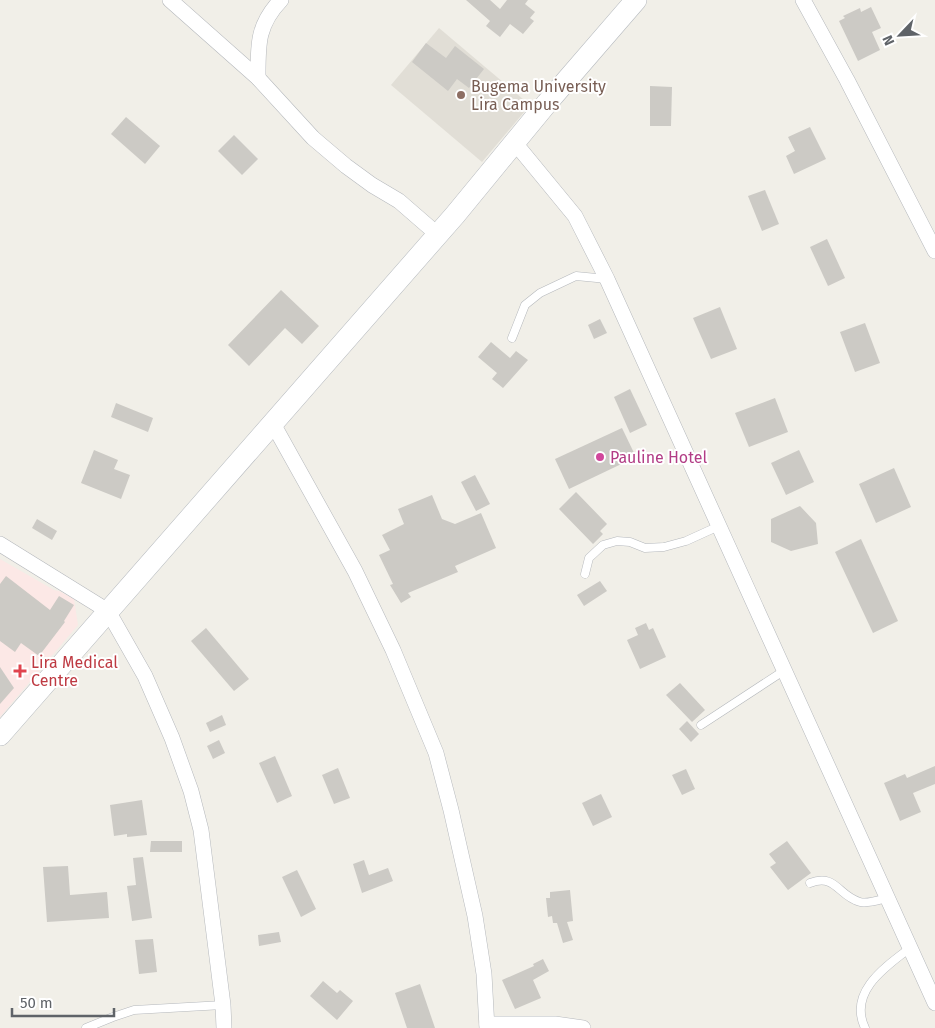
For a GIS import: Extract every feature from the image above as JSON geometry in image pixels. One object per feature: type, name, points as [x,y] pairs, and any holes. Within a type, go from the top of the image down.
[{"type":"street","points":[[170,0],[258,78],[313,138],[346,166],[372,185],[399,201],[437,234]]},
{"type":"street","points":[[258,78],[258,48],[262,26],[281,0]]},
{"type":"street","points":[[0,735],[437,234],[636,0]]},
{"type":"street","points":[[803,0],[935,251]]},
{"type":"street","points":[[515,143],[575,216],[607,279],[935,1003]]},
{"type":"street","points":[[272,422],[359,580],[394,650],[436,753],[476,916],[484,974],[487,1026],[556,1024],[583,1028]]},
{"type":"street","points":[[0,544],[108,611],[145,676],[160,708],[190,791],[201,830],[223,1005],[224,1028]]},
{"type":"lane","points":[[512,338],[524,305],[540,293],[576,276],[607,279]]},
{"type":"lane","points":[[585,574],[586,563],[589,558],[603,545],[617,541],[630,542],[645,548],[664,547],[718,526]]},
{"type":"lane","points":[[701,725],[785,670]]},
{"type":"lane","points":[[810,883],[820,879],[826,880],[861,903],[888,898]]},
{"type":"lane","points":[[864,1028],[860,1012],[867,987],[874,977],[886,966],[910,948]]},
{"type":"lane","points":[[86,1028],[134,1010],[223,1005]]},
{"type":"shaded area","name":"Bugema University Lira Campus","points":[[439,28],[530,105],[482,162],[391,85]]},
{"type":"shaded area","name":"Lira Medical Centre","points":[[0,559],[54,590],[74,599],[78,625],[0,717]]},
{"type":"building","points":[[466,0],[490,0],[500,9],[507,0],[528,0],[525,4],[535,12],[530,18],[534,21],[523,34],[510,24],[500,37],[486,26],[490,21]]},
{"type":"building","points":[[871,7],[881,28],[872,32],[880,50],[858,61],[839,21],[845,18],[843,16],[860,8],[861,12]]},
{"type":"building","points":[[426,43],[446,58],[455,46],[484,69],[469,88],[457,79],[448,91],[412,62]]},
{"type":"building","points":[[650,86],[672,87],[671,126],[650,126]]},
{"type":"building","points":[[126,117],[160,146],[145,164],[111,134]]},
{"type":"building","points":[[810,127],[826,159],[794,174],[786,156],[795,151],[788,137]]},
{"type":"building","points":[[234,135],[258,159],[242,175],[218,151]]},
{"type":"building","points":[[765,190],[779,224],[762,231],[748,196]]},
{"type":"building","points":[[827,239],[845,278],[828,286],[810,247]]},
{"type":"building","points":[[281,290],[319,326],[302,344],[285,328],[249,366],[228,345]]},
{"type":"building","points":[[720,307],[737,349],[711,359],[693,318]]},
{"type":"building","points":[[600,319],[607,333],[594,339],[588,325]]},
{"type":"building","points":[[865,323],[880,363],[855,372],[840,332]]},
{"type":"building","points":[[491,342],[510,358],[516,351],[528,360],[503,388],[492,379],[497,373],[478,357]]},
{"type":"building","points":[[630,389],[647,425],[630,433],[614,397]]},
{"type":"building","points":[[775,398],[788,432],[749,447],[735,413]]},
{"type":"building","points":[[116,403],[153,418],[148,432],[111,417]]},
{"type":"building","points":[[622,428],[636,457],[569,489],[555,459]]},
{"type":"building","points":[[94,450],[118,460],[114,469],[130,475],[121,499],[81,483]]},
{"type":"building","points":[[799,450],[814,482],[786,495],[771,463]]},
{"type":"building","points":[[894,468],[911,507],[876,523],[859,484]]},
{"type":"building","points":[[475,475],[490,504],[476,511],[461,482]]},
{"type":"building","points":[[576,492],[607,524],[600,531],[603,534],[593,544],[559,509]]},
{"type":"building","points":[[432,495],[442,519],[455,524],[481,513],[496,548],[455,566],[458,572],[408,593],[411,597],[401,603],[390,585],[393,584],[379,555],[390,550],[382,535],[404,524],[398,509]]},
{"type":"building","points":[[800,506],[816,523],[818,544],[791,551],[771,542],[771,519]]},
{"type":"building","points":[[37,519],[57,531],[52,540],[32,528]]},
{"type":"building","points":[[861,539],[898,621],[873,633],[835,552]]},
{"type":"building","points":[[6,576],[50,610],[59,596],[74,605],[65,622],[39,656],[21,643],[15,652],[0,641],[0,584]]},
{"type":"building","points":[[600,581],[607,591],[584,606],[577,595]]},
{"type":"building","points":[[646,623],[649,630],[653,628],[666,657],[640,669],[627,640],[638,635],[635,628]]},
{"type":"building","points":[[206,628],[249,679],[234,691],[191,641]]},
{"type":"building","points":[[0,667],[14,688],[0,704]]},
{"type":"building","points":[[680,683],[705,710],[692,722],[666,695]]},
{"type":"building","points":[[222,715],[226,725],[210,732],[206,723]]},
{"type":"building","points":[[687,721],[699,734],[691,742],[679,729]]},
{"type":"building","points":[[219,740],[225,753],[213,759],[207,746]]},
{"type":"building","points":[[275,756],[292,796],[277,803],[259,763]]},
{"type":"building","points":[[935,766],[935,784],[913,793],[921,812],[900,821],[884,783],[905,774],[907,778]]},
{"type":"building","points":[[338,768],[350,798],[334,804],[322,775]]},
{"type":"building","points":[[686,769],[695,789],[682,795],[672,775]]},
{"type":"building","points":[[601,794],[612,817],[593,826],[582,803]]},
{"type":"building","points":[[142,800],[147,835],[127,837],[127,834],[114,836],[110,805]]},
{"type":"building","points":[[151,841],[182,841],[182,852],[150,852]]},
{"type":"building","points":[[787,841],[811,873],[788,890],[770,867],[776,863],[769,854]]},
{"type":"building","points":[[143,857],[152,918],[132,921],[127,886],[136,885],[133,858]]},
{"type":"building","points":[[364,860],[369,875],[388,868],[393,881],[362,893],[353,864]]},
{"type":"building","points":[[68,866],[70,895],[107,892],[109,918],[47,922],[43,867]]},
{"type":"building","points":[[297,870],[316,909],[301,917],[282,877]]},
{"type":"building","points":[[570,890],[573,921],[567,922],[573,940],[563,943],[557,923],[553,923],[552,916],[548,917],[546,898],[550,898],[550,892]]},
{"type":"building","points":[[279,932],[281,942],[259,946],[258,935]]},
{"type":"building","points":[[153,939],[157,972],[139,974],[135,940]]},
{"type":"building","points":[[543,959],[549,971],[533,980],[541,998],[515,1009],[502,980],[534,966],[533,964]]},
{"type":"building","points":[[323,981],[337,993],[340,990],[353,1001],[337,1020],[310,996]]},
{"type":"building","points":[[420,984],[435,1028],[407,1028],[395,993]]},
{"type":"place","name":"Bugema University Lira Campus","points":[[461,95]]},
{"type":"place","name":"Pauline Hotel","points":[[600,457]]},
{"type":"place","name":"Lira Medical Centre","points":[[20,671]]}]
